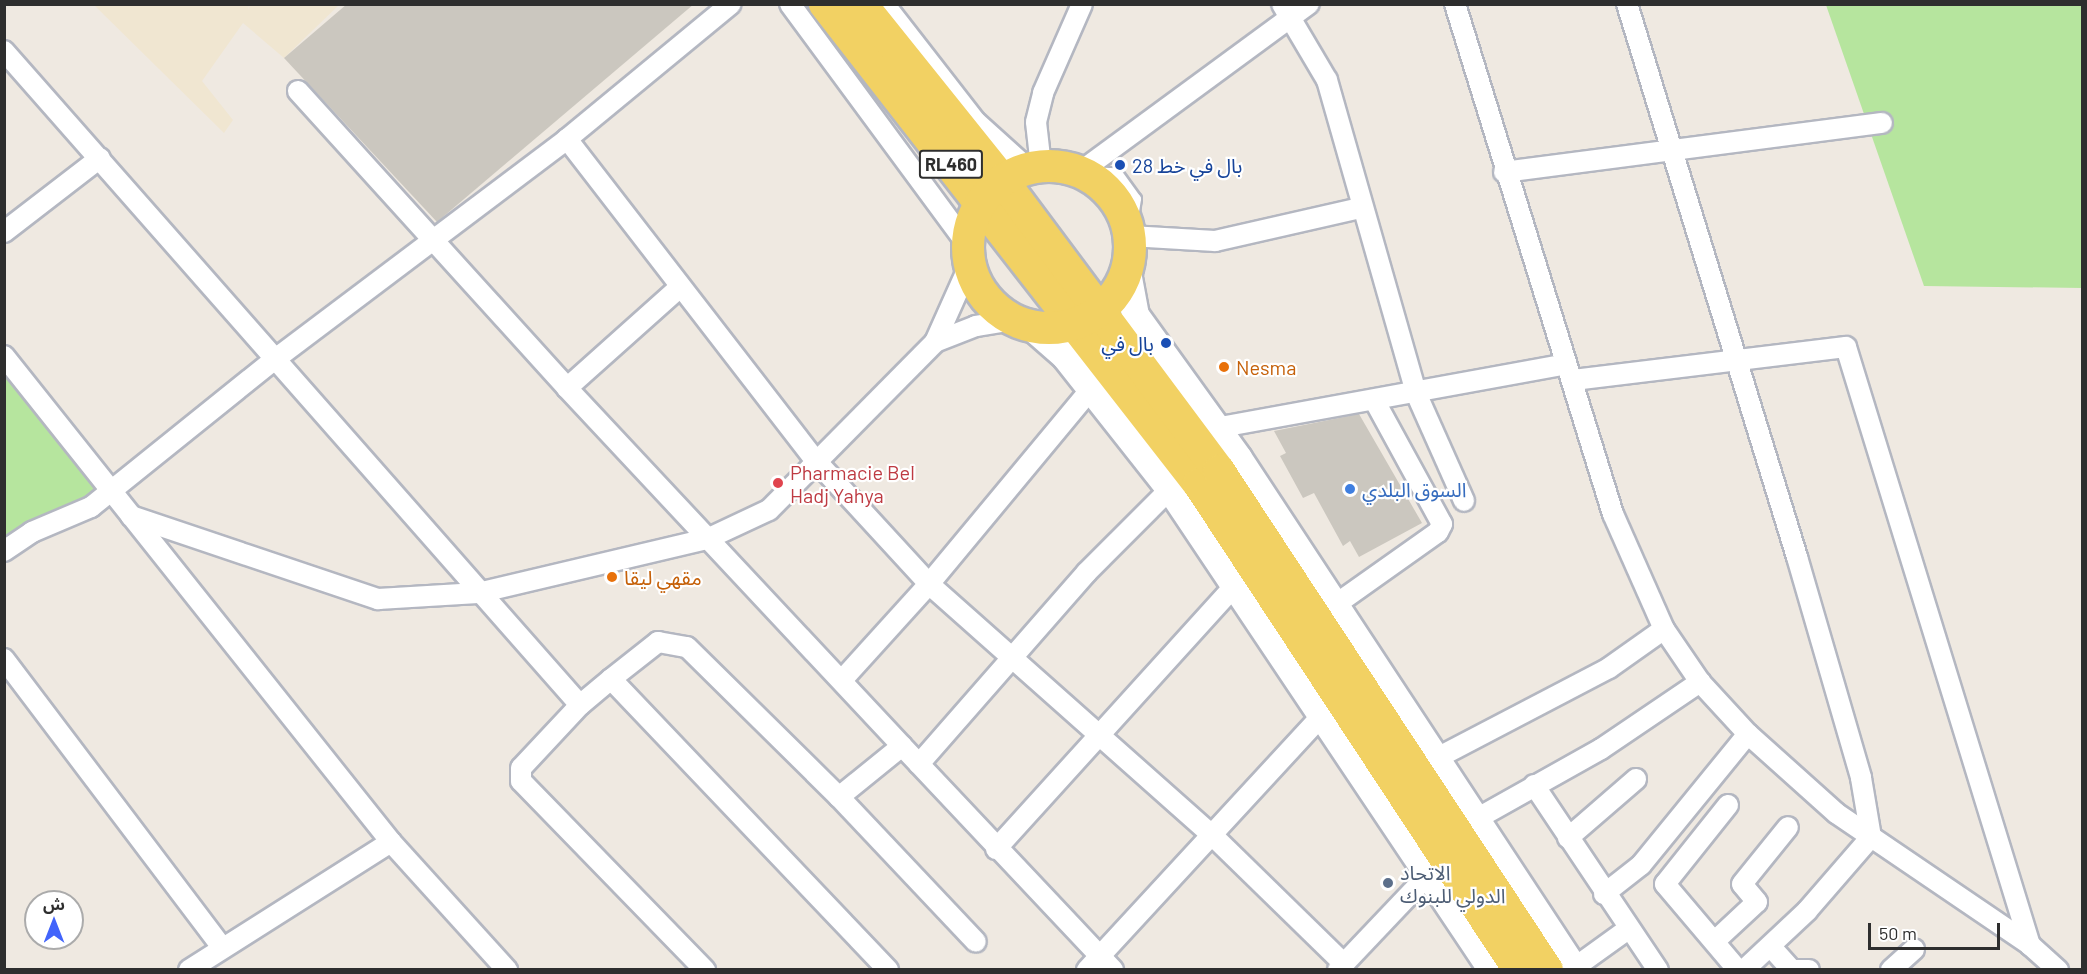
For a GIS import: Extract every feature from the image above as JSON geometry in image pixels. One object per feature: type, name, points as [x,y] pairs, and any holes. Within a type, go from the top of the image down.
[{"type":"main road","name":"RL460","points":[[825,4],[1013,179]]},
{"type":"main road","name":"RL460","points":[[861,4],[1013,179],[1088,317]]},
{"type":"main road","points":[[1519,969],[1443,875],[1323,714],[1170,489],[1064,355],[978,288],[968,255],[1013,179],[1080,172],[1110,194],[1121,209],[1130,236],[1127,272],[1134,315],[1215,428],[1478,818],[1565,969]]},
{"type":"main road","points":[[1022,323],[1088,317],[1127,272]]},
{"type":"main road","points":[[1088,317],[1199,484],[1443,875],[1499,969]]},
{"type":"main road","points":[[1088,317],[1226,480],[1565,969]]},
{"type":"main road","points":[[1443,875],[1492,969]]},
{"type":"street","points":[[4,551],[32,532],[91,507],[112,492],[274,360],[567,139],[731,4]]},
{"type":"street","points":[[790,4],[968,255],[936,342]]},
{"type":"street","points":[[884,4],[976,122],[1013,179]]},
{"type":"street","points":[[1013,179],[1036,122],[1042,93],[1082,4]]},
{"type":"street","points":[[1080,172],[1287,11],[1309,4]]},
{"type":"street","points":[[1455,4],[1504,172],[1570,372],[1613,514],[1664,629],[1700,682],[1748,734],[1871,837],[2030,945],[2058,969]]},
{"type":"street","points":[[1627,4],[1674,151],[1860,778],[1871,837]]},
{"type":"street","points":[[1287,11],[1327,80],[1360,208],[1416,393],[1464,501]]},
{"type":"street","points":[[4,51],[100,158],[478,593],[580,705]]},
{"type":"street","points":[[298,91],[567,388],[920,764],[1100,965],[1323,714]]},
{"type":"street","points":[[1504,172],[1882,123]]},
{"type":"street","points":[[567,139],[817,462],[929,584],[1213,836],[1341,966],[1443,875]]},
{"type":"street","points":[[4,232],[100,158]]},
{"type":"street","points":[[1130,236],[1215,241],[1360,208]]},
{"type":"street","points":[[567,388],[680,287]]},
{"type":"street","points":[[131,516],[355,595],[410,600],[478,593],[707,539],[769,510],[936,342],[976,326],[1022,323]]},
{"type":"street","points":[[1215,428],[1416,393],[1570,372],[1846,347],[2030,945]]},
{"type":"street","points":[[4,356],[391,842],[494,965]]},
{"type":"street","points":[[842,680],[929,584],[1091,389]]},
{"type":"street","points":[[1335,605],[1429,539],[1442,524],[1374,400]]},
{"type":"street","points":[[920,764],[1087,572],[1170,489]]},
{"type":"street","points":[[996,849],[1101,736],[1236,584]]},
{"type":"street","points":[[1437,758],[1610,668],[1664,629]]},
{"type":"street","points":[[705,969],[521,781],[521,768],[580,705],[658,642],[679,642],[839,797],[976,942]]},
{"type":"street","points":[[4,659],[222,947]]},
{"type":"street","points":[[611,679],[888,969]]},
{"type":"street","points":[[1478,818],[1644,723],[1700,682]]},
{"type":"street","points":[[1604,894],[1641,865],[1748,734]]},
{"type":"street","points":[[839,797],[902,746]]},
{"type":"street","points":[[1568,838],[1636,779]]},
{"type":"street","points":[[1534,785],[1604,894],[1658,969]]},
{"type":"street","points":[[1728,805],[1665,884],[1738,969]]},
{"type":"street","points":[[1715,941],[1757,902],[1742,884],[1788,827]]},
{"type":"street","points":[[1744,969],[1771,947],[1871,837]]},
{"type":"street","points":[[189,969],[391,842]]},
{"type":"street","points":[[1565,969],[1628,929]]},
{"type":"street","points":[[1771,947],[1794,969],[1809,969]]},
{"type":"street","points":[[1891,969],[1914,949]]},
{"type":"shaded area","points":[[94,5],[249,5],[248,10],[250,5],[339,5],[284,58],[243,23],[202,81],[233,120],[224,133]]},
{"type":"green space","points":[[1826,5],[2082,5],[2082,288],[1924,286]]},
{"type":"green space","points":[[4,365],[104,496],[4,547]]},
{"type":"building","points":[[347,4],[694,4],[437,222],[284,58]]},
{"type":"building","name":"السوق البلدي","points":[[1359,414],[1422,523],[1359,557],[1350,541],[1343,546],[1314,493],[1303,498],[1280,456],[1286,453],[1274,431]]},
{"type":"place","name":"بال في خط 28","points":[[1120,165]]},
{"type":"place","name":"بال في","points":[[1166,343]]},
{"type":"place","name":"Nesma","points":[[1224,367]]},
{"type":"place","name":"Pharmacie Bel Hadj Yahya","points":[[778,483]]},
{"type":"place","name":"السوق البلدي","points":[[1350,489]]},
{"type":"place","name":"مقهي ليقا","points":[[612,577]]},
{"type":"place","name":"الاتحاد الدولي للبنوك","points":[[1388,883]]}]
